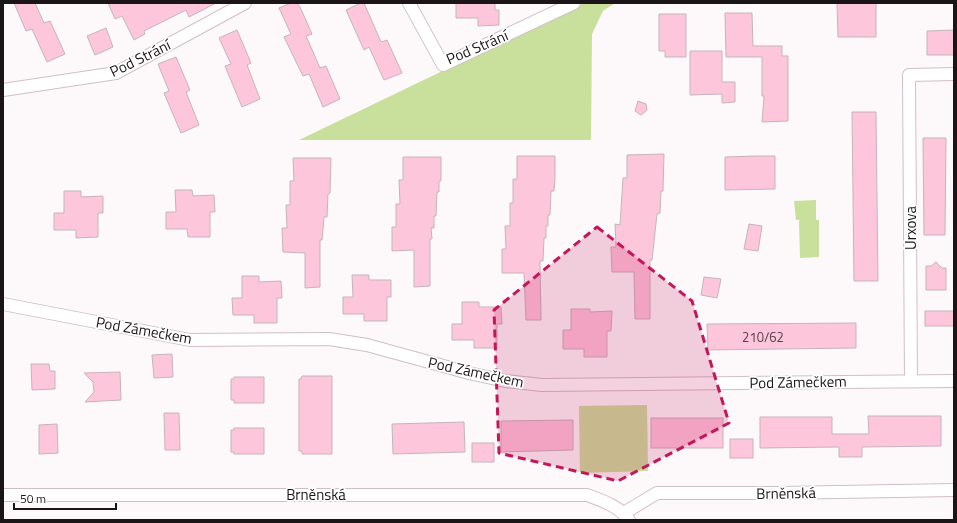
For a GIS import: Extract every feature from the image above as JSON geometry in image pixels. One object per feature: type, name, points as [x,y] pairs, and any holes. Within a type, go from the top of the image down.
[{"type":"street","name":"Pod Strání","points":[[3,90],[116,73],[245,3]]},
{"type":"street","name":"Pod Strání","points":[[409,3],[443,65],[574,3]]},
{"type":"street","name":"Urxova","points":[[911,381],[909,75],[954,74]]},
{"type":"street","name":"Pod Zámečkem","points":[[3,304],[190,340],[329,339],[367,345],[469,374],[504,381],[542,385],[954,380]]},
{"type":"street","name":"Brněnská","points":[[3,495],[586,495],[607,502],[627,517],[658,493],[780,493],[954,490]]},
{"type":"highlighted area","points":[[597,227],[692,301],[729,423],[618,481],[499,453],[494,310]]},
{"type":"green space","points":[[584,3],[615,3],[603,11],[592,34],[591,140],[299,140]]},
{"type":"green space","points":[[816,200],[816,220],[819,220],[819,257],[800,258],[799,221],[801,220],[796,220],[794,201]]},
{"type":"green space","points":[[647,405],[648,471],[580,473],[579,406]]},
{"type":"building","points":[[14,3],[35,3],[44,23],[50,21],[65,54],[47,62],[32,29],[26,31]]},
{"type":"building","points":[[108,3],[216,3],[189,17],[186,10],[144,31],[145,34],[134,40],[122,16],[115,19]]},
{"type":"building","points":[[291,3],[297,3],[300,7],[312,34],[306,36],[320,68],[326,66],[340,99],[323,107],[309,74],[303,76],[284,37],[291,34],[279,8]]},
{"type":"building","points":[[364,3],[381,42],[387,40],[402,73],[384,80],[369,47],[364,50],[346,10]]},
{"type":"building","points":[[456,3],[495,3],[495,10],[499,10],[499,25],[478,26],[478,18],[456,18]]},
{"type":"building","points":[[837,3],[876,3],[876,37],[838,37]]},
{"type":"building","points":[[725,13],[752,13],[753,46],[782,46],[782,56],[788,56],[788,121],[762,122],[764,96],[762,96],[762,57],[726,57]]},
{"type":"building","points":[[659,14],[686,14],[686,57],[665,57],[665,51],[659,51]]},
{"type":"building","points":[[106,28],[113,47],[95,55],[87,36]]},
{"type":"building","points":[[237,30],[251,63],[247,65],[260,99],[242,107],[225,66],[231,64],[219,38]]},
{"type":"building","points":[[954,30],[954,55],[927,55],[927,31]]},
{"type":"building","points":[[690,51],[722,51],[722,82],[735,82],[735,102],[722,103],[722,94],[690,95]]},
{"type":"building","points":[[176,57],[190,90],[186,92],[199,125],[181,133],[164,93],[169,91],[158,64]]},
{"type":"building","points":[[638,101],[646,104],[647,110],[641,115],[635,111]]},
{"type":"building","points":[[852,112],[876,112],[878,281],[854,281]]},
{"type":"building","points":[[923,138],[946,138],[945,235],[924,235]]},
{"type":"building","points":[[664,154],[663,191],[661,191],[660,213],[657,214],[652,260],[650,260],[650,319],[635,319],[634,272],[612,272],[611,247],[616,247],[615,224],[620,225],[623,178],[627,178],[627,155]]},
{"type":"building","points":[[517,156],[555,156],[554,191],[551,191],[550,215],[548,215],[548,226],[546,226],[546,238],[544,238],[543,261],[540,261],[541,320],[526,320],[524,273],[502,273],[502,249],[506,249],[505,226],[510,226],[510,203],[513,203],[513,179],[517,179]]},
{"type":"building","points":[[775,156],[775,189],[725,190],[725,157]]},
{"type":"building","points":[[403,157],[441,157],[441,181],[439,181],[439,192],[437,192],[434,228],[431,228],[432,239],[430,239],[430,286],[414,287],[414,250],[392,251],[392,227],[396,227],[396,204],[400,204],[399,180],[403,180]]},
{"type":"building","points":[[293,158],[331,158],[330,193],[328,194],[327,217],[324,217],[322,240],[320,240],[320,287],[305,288],[305,253],[283,252],[282,228],[287,228],[286,205],[290,205],[290,181],[294,181]]},
{"type":"building","points":[[175,190],[192,190],[193,196],[214,195],[215,212],[210,212],[210,237],[188,237],[187,229],[166,229],[166,212],[176,212]]},
{"type":"building","points":[[64,191],[81,191],[81,197],[103,196],[103,213],[98,213],[98,237],[76,238],[76,230],[54,230],[54,213],[64,213]]},
{"type":"building","points":[[749,224],[762,226],[758,251],[744,249]]},
{"type":"building","points":[[936,262],[942,268],[946,268],[946,290],[926,290],[926,266],[931,266]]},
{"type":"building","points":[[352,275],[369,275],[369,280],[391,280],[391,297],[387,297],[387,321],[364,321],[364,314],[343,314],[343,297],[353,297]]},
{"type":"building","points":[[242,276],[259,276],[259,282],[281,281],[282,298],[277,298],[277,323],[254,323],[254,315],[233,315],[232,298],[242,298]]},
{"type":"building","points":[[704,277],[721,279],[717,298],[701,295]]},
{"type":"building","points":[[462,302],[479,302],[479,307],[501,307],[502,324],[497,324],[497,348],[474,348],[474,340],[452,340],[452,324],[462,324]]},
{"type":"building","points":[[571,309],[590,309],[590,312],[612,311],[611,331],[607,331],[607,357],[584,357],[584,349],[563,349],[563,330],[571,330]]},
{"type":"building","points":[[925,311],[954,311],[954,326],[925,326]]},
{"type":"building","points":[[856,323],[856,348],[708,350],[707,324]]},
{"type":"building","points":[[172,354],[173,377],[154,378],[152,355]]},
{"type":"building","points":[[31,364],[49,364],[50,371],[55,371],[55,389],[32,390]]},
{"type":"building","points":[[120,372],[121,400],[85,402],[94,392],[93,382],[84,373]]},
{"type":"building","points":[[302,376],[332,376],[332,454],[302,454],[302,451],[299,451],[299,379],[301,379]]},
{"type":"building","points":[[234,377],[264,377],[264,403],[234,403],[234,400],[231,400],[231,379],[234,379]]},
{"type":"building","points":[[164,413],[179,413],[180,450],[165,450]]},
{"type":"building","points":[[868,416],[941,416],[941,446],[862,447],[862,457],[839,457],[839,447],[760,448],[760,417],[832,417],[832,434],[869,434]]},
{"type":"building","points":[[651,418],[723,418],[723,448],[651,448]]},
{"type":"building","points":[[573,420],[573,450],[501,452],[501,421]]},
{"type":"building","points":[[464,422],[465,452],[393,454],[392,424]]},
{"type":"building","points":[[57,424],[58,453],[39,454],[39,425]]},
{"type":"building","points":[[234,428],[264,428],[264,454],[234,454],[234,452],[231,452],[231,430],[234,430]]},
{"type":"building","points":[[730,439],[753,439],[753,458],[730,458]]},
{"type":"building","points":[[472,443],[494,443],[494,462],[472,462]]}]
